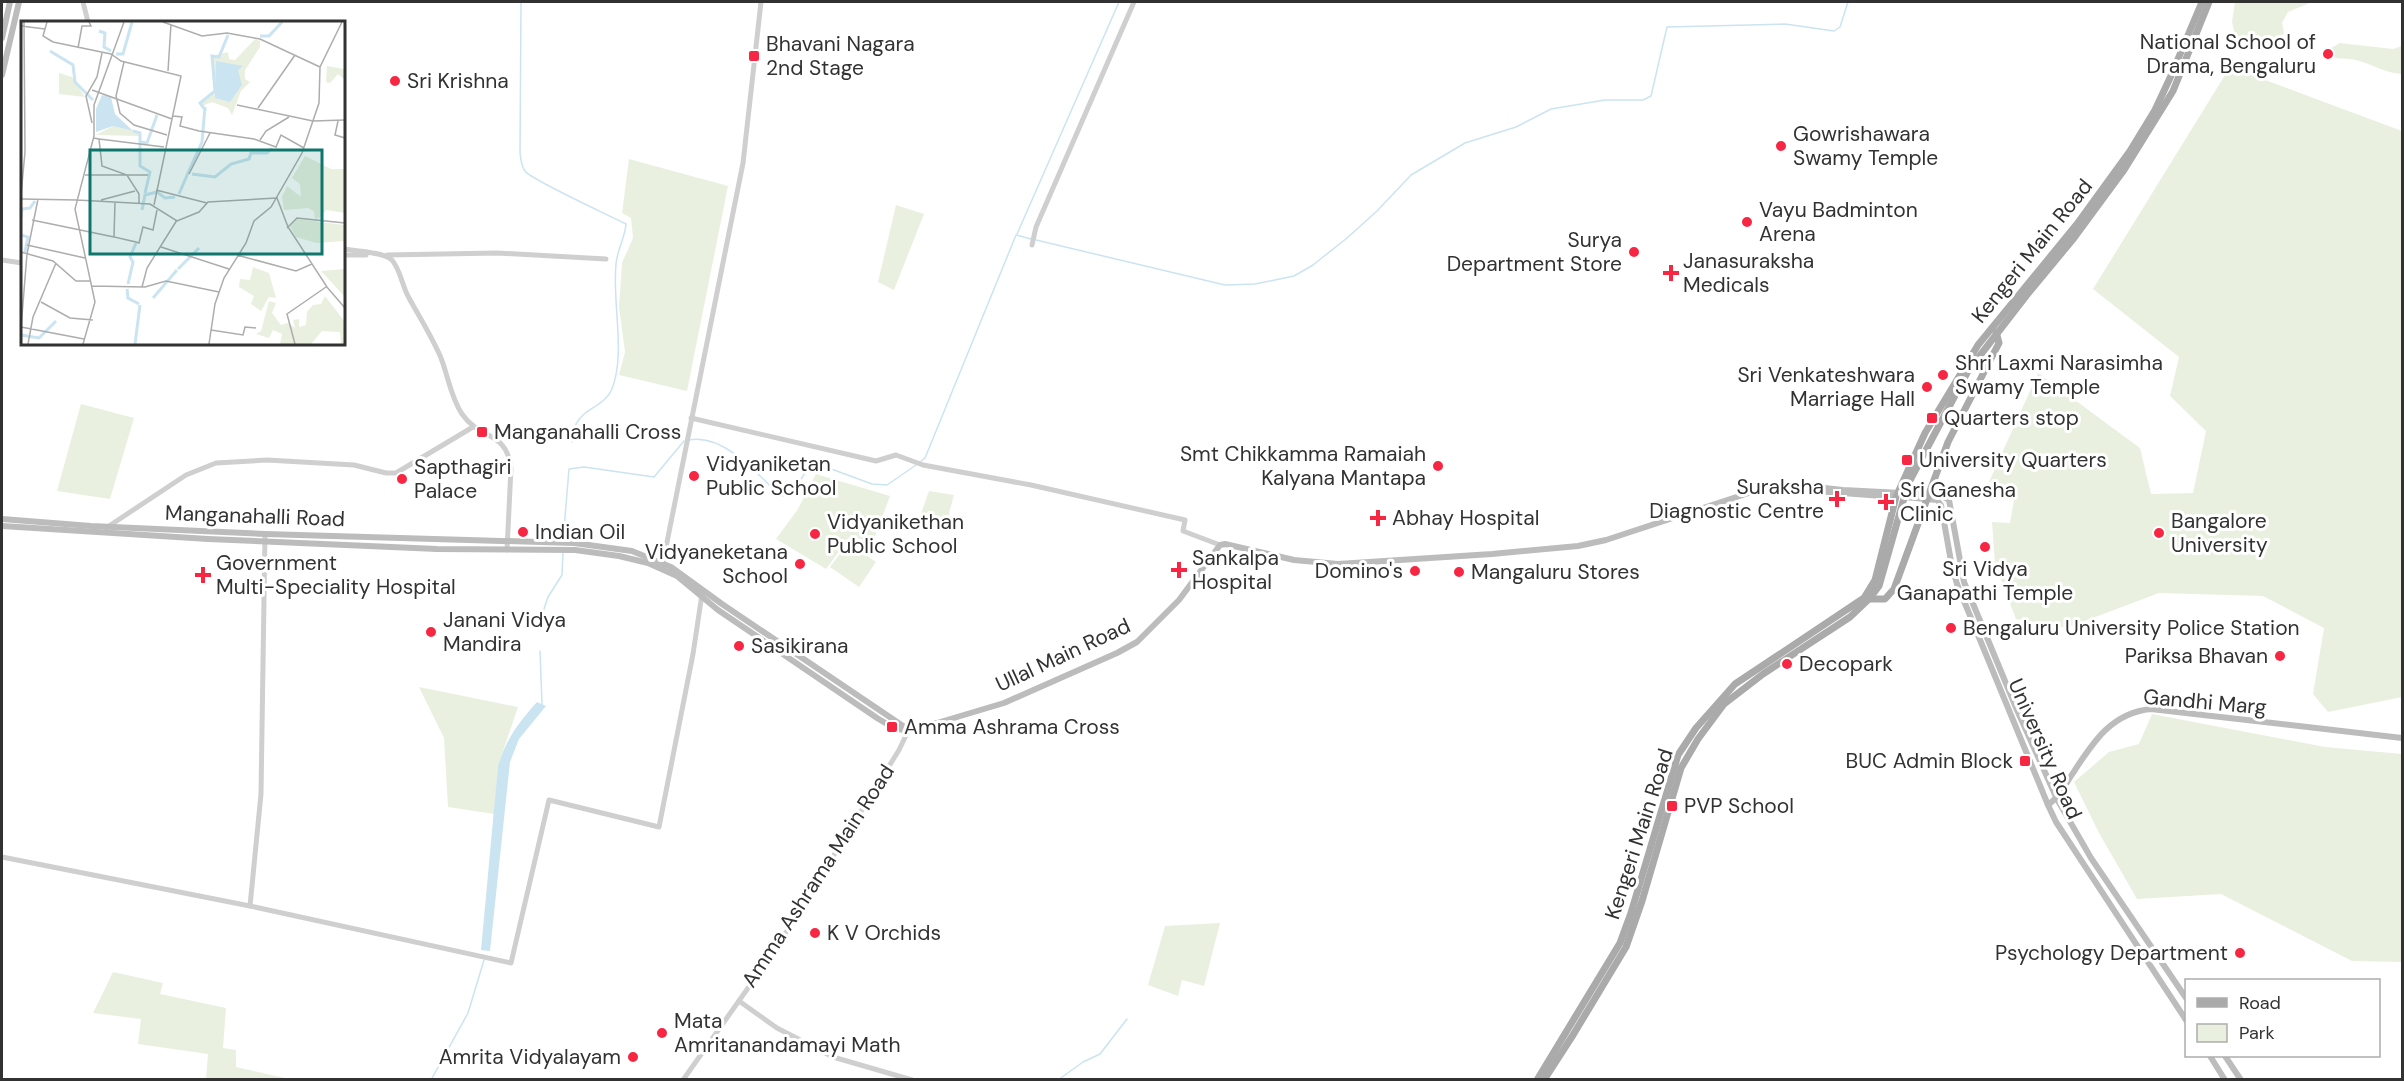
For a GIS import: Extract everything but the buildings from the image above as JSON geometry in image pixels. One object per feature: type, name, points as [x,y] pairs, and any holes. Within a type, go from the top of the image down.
[{"type":"main road","points":[[2,38],[10,2]]},
{"type":"main road","points":[[2,75],[19,2]]},
{"type":"main road","name":"Kengeri Main Road","points":[[1544,1080],[1626,947],[1681,768],[1698,739],[1724,704],[1763,674],[1850,617],[1879,586],[1901,495],[1968,371],[1995,330],[2130,151],[2155,110],[2202,2]]},
{"type":"main road","name":"Kengeri Main Road","points":[[1995,330],[2074,238],[2136,152],[2173,92],[2209,2]]},
{"type":"main road","points":[[1867,597],[1885,599],[1894,589],[1948,442],[1999,343],[1995,330]]},
{"type":"main road","points":[[1220,545],[1230,544],[1294,560],[1338,564],[1410,560],[1578,546],[1630,534],[1742,494],[1764,489],[1928,495]]},
{"type":"main road","name":"University Road","points":[[1928,495],[1945,496],[1949,500],[1964,582],[2057,799],[2091,858],[2185,995]]},
{"type":"main road","name":"University Road","points":[[1928,495],[1941,505],[1957,584],[2048,805],[2057,823],[2185,1017]]},
{"type":"main road","name":"Manganahalli Road","points":[[2,519],[106,530]]},
{"type":"main road","name":"Manganahalli Road","points":[[2,526],[265,538],[559,546],[662,565]]},
{"type":"main road","points":[[1946,532],[1954,531]]},
{"type":"main road","name":"Ullal Main Road","points":[[909,729],[1004,703],[1071,675],[1137,642],[1179,600],[1220,545]]},
{"type":"main road","points":[[662,565],[892,728],[909,729]]},
{"type":"main road","name":"Kengeri Main Road","points":[[1537,1080],[1620,943],[1678,755],[1692,734],[1735,684],[1867,597]]},
{"type":"main road","points":[[1985,652],[1992,649]]},
{"type":"main road","name":"Gandhi Marg","points":[[2048,805],[2057,799],[2088,751],[2114,721],[2136,710],[2151,709],[2403,738]]},
{"type":"main road","points":[[2211,1057],[2225,1080]]},
{"type":"main road","points":[[2226,1057],[2241,1080]]},
{"type":"street","points":[[83,2],[88,21]]},
{"type":"street","points":[[662,565],[743,163],[761,2]]},
{"type":"street","points":[[1032,245],[1036,227],[1134,2]]},
{"type":"street","points":[[345,249],[384,255],[398,269],[408,297],[442,360],[461,412],[473,427],[498,440],[505,447],[511,468],[508,546]]},
{"type":"street","points":[[345,255],[497,253],[606,259]]},
{"type":"street","points":[[2,260],[21,263]]},
{"type":"street","points":[[691,418],[876,461],[896,455],[923,465],[1031,485],[1185,520],[1183,531],[1220,545]]},
{"type":"street","points":[[106,530],[186,475],[216,463],[267,460],[354,465],[386,474],[396,473],[473,427]]},
{"type":"street","points":[[250,906],[261,794],[265,538]]},
{"type":"street","points":[[2,857],[250,906],[474,957],[511,963],[549,801],[658,827],[693,654],[702,594]]},
{"type":"street","name":"Amma Ashrama Main Road","points":[[683,1080],[783,937],[899,750],[909,729]]},
{"type":"street","points":[[739,1001],[777,1028],[833,1057],[912,1080]]},
{"type":"green space","points":[[2235,2],[2312,2],[2288,12],[2282,23],[2284,33],[2278,41],[2235,36],[2232,22]]},
{"type":"green space","points":[[2340,43],[2393,49],[2402,46],[2402,74],[2356,60],[2337,58],[2324,52]]},
{"type":"green space","points":[[2230,67],[2402,131],[2402,697],[2328,712],[2313,694],[2324,628],[2263,596],[2159,593],[2066,628],[2016,619],[1995,564],[1992,522],[2010,523],[2016,488],[1989,482],[2038,373],[2140,448],[2151,494],[2193,493],[2206,431],[2170,396],[2179,357],[2093,289]]},
{"type":"green space","points":[[629,159],[728,186],[687,391],[619,375],[625,352],[619,307],[622,263],[633,238],[631,218],[622,213]]},
{"type":"green space","points":[[896,205],[924,214],[894,290],[878,282]]},
{"type":"green space","points":[[81,404],[134,418],[110,499],[57,491]]},
{"type":"green space","points":[[816,474],[890,496],[872,544],[851,535],[826,569],[776,539],[798,509]]},
{"type":"green space","points":[[929,491],[954,495],[944,532],[917,525]]},
{"type":"green space","points":[[848,543],[876,562],[859,587],[830,567]]},
{"type":"green space","points":[[419,687],[518,707],[498,766],[494,814],[448,807],[444,738]]},
{"type":"green space","points":[[2152,714],[2325,747],[2402,754],[2402,962],[2352,961],[2221,894],[2137,899],[2099,833],[2074,782],[2109,752],[2139,744]]},
{"type":"green space","points":[[1220,923],[1204,986],[1182,980],[1178,996],[1148,985],[1165,926]]},
{"type":"green space","points":[[113,972],[163,983],[160,994],[226,1008],[223,1048],[236,1050],[236,1067],[289,1079],[206,1079],[208,1054],[138,1044],[141,1019],[93,1013]]},
{"type":"water","points":[[537,702],[546,706],[519,739],[510,762],[490,951],[481,950],[498,766],[514,731]]},
{"type":"waterway","points":[[521,2],[520,153],[523,167],[530,176],[626,224],[618,254],[615,279],[618,344],[616,375],[609,395],[584,414],[576,424],[572,442]]},
{"type":"waterway","points":[[1017,234],[1119,2]]},
{"type":"waterway","points":[[1036,240],[1225,285],[1255,284],[1294,276],[1313,265],[1347,238],[1377,211],[1411,175],[1465,143],[1516,127],[1551,109],[1605,100],[1643,100],[1651,96],[1667,27],[1785,24],[1834,31],[1840,27],[1848,2]]},
{"type":"waterway","points":[[920,462],[925,458],[1016,235],[1031,239]]},
{"type":"waterway","points":[[689,440],[702,439],[727,449],[751,467],[780,496],[789,495],[809,468],[826,467],[872,484],[887,485],[916,465]]},
{"type":"waterway","points":[[563,541],[569,469],[584,467],[654,477],[684,441]]},
{"type":"waterway","points":[[541,618],[548,597],[562,575],[563,552]]},
{"type":"waterway","points":[[540,651],[542,704]]},
{"type":"waterway","points":[[431,1080],[468,1013],[484,960]]},
{"type":"waterway","points":[[1058,1080],[1083,1062],[1100,1054],[1127,1019]]},
{"type":"place","name":"National School of Drama, Bengaluru","points":[[2328,54]]},
{"type":"place","name":"Bhavani Nagara 2nd Stage","points":[[754,56]]},
{"type":"place","name":"Sri Krishna","points":[[395,81]]},
{"type":"place","name":"Gowrishawara Swamy Temple","points":[[1781,146]]},
{"type":"place","name":"Vayu Badminton Arena","points":[[1747,222]]},
{"type":"place","name":"Surya Department Store","points":[[1634,252]]},
{"type":"place","name":"Janasuraksha Medicals","points":[[1671,273]]},
{"type":"place","name":"Shri Laxmi Narasimha Swamy Temple","points":[[1943,375]]},
{"type":"place","name":"Sri Venkateshwara Marriage Hall","points":[[1927,387]]},
{"type":"place","name":"Quarters stop","points":[[1932,418]]},
{"type":"place","name":"Manganahalli Cross","points":[[482,432]]},
{"type":"place","name":"University Quarters","points":[[1907,460]]},
{"type":"place","name":"Smt Chikkamma Ramaiah Kalyana Mantapa","points":[[1438,466]]},
{"type":"place","name":"Vidyaniketan Public School","points":[[694,476]]},
{"type":"place","name":"Sapthagiri Palace","points":[[402,479]]},
{"type":"place","name":"Suraksha Diagnostic Centre","points":[[1837,499]]},
{"type":"place","name":"Sri Ganesha Clinic","points":[[1886,502]]},
{"type":"place","name":"Abhay Hospital","points":[[1378,518]]},
{"type":"place","name":"Indian Oil","points":[[523,532]]},
{"type":"place","name":"Bangalore University","points":[[2159,533]]},
{"type":"place","name":"Vidyanikethan Public School","points":[[815,534]]},
{"type":"place","name":"Sri Vidya Ganapathi Temple","points":[[1985,547]]},
{"type":"place","name":"Vidyaneketana School","points":[[800,564]]},
{"type":"place","name":"Sankalpa Hospital","points":[[1179,570]]},
{"type":"place","name":"Domino's","points":[[1415,571]]},
{"type":"place","name":"Mangaluru Stores","points":[[1459,572]]},
{"type":"place","name":"Government Multi-Speciality Hospital","points":[[203,575]]},
{"type":"place","name":"Bengaluru University Police Station","points":[[1951,628]]},
{"type":"place","name":"Janani Vidya Mandira","points":[[431,632]]},
{"type":"place","name":"Sasikirana","points":[[739,646]]},
{"type":"place","name":"Pariksa Bhavan","points":[[2280,656]]},
{"type":"place","name":"Decopark","points":[[1787,664]]},
{"type":"place","name":"Amma Ashrama Cross","points":[[892,727]]},
{"type":"place","name":"BUC Admin Block","points":[[2025,761]]},
{"type":"place","name":"PVP School","points":[[1672,806]]},
{"type":"place","name":"K V Orchids","points":[[815,933]]},
{"type":"place","name":"Psychology Department","points":[[2240,953]]},
{"type":"place","name":"Mata Amritanandamayi Math","points":[[662,1033]]},
{"type":"place","name":"Amrita Vidyalayam","points":[[633,1057]]}]
